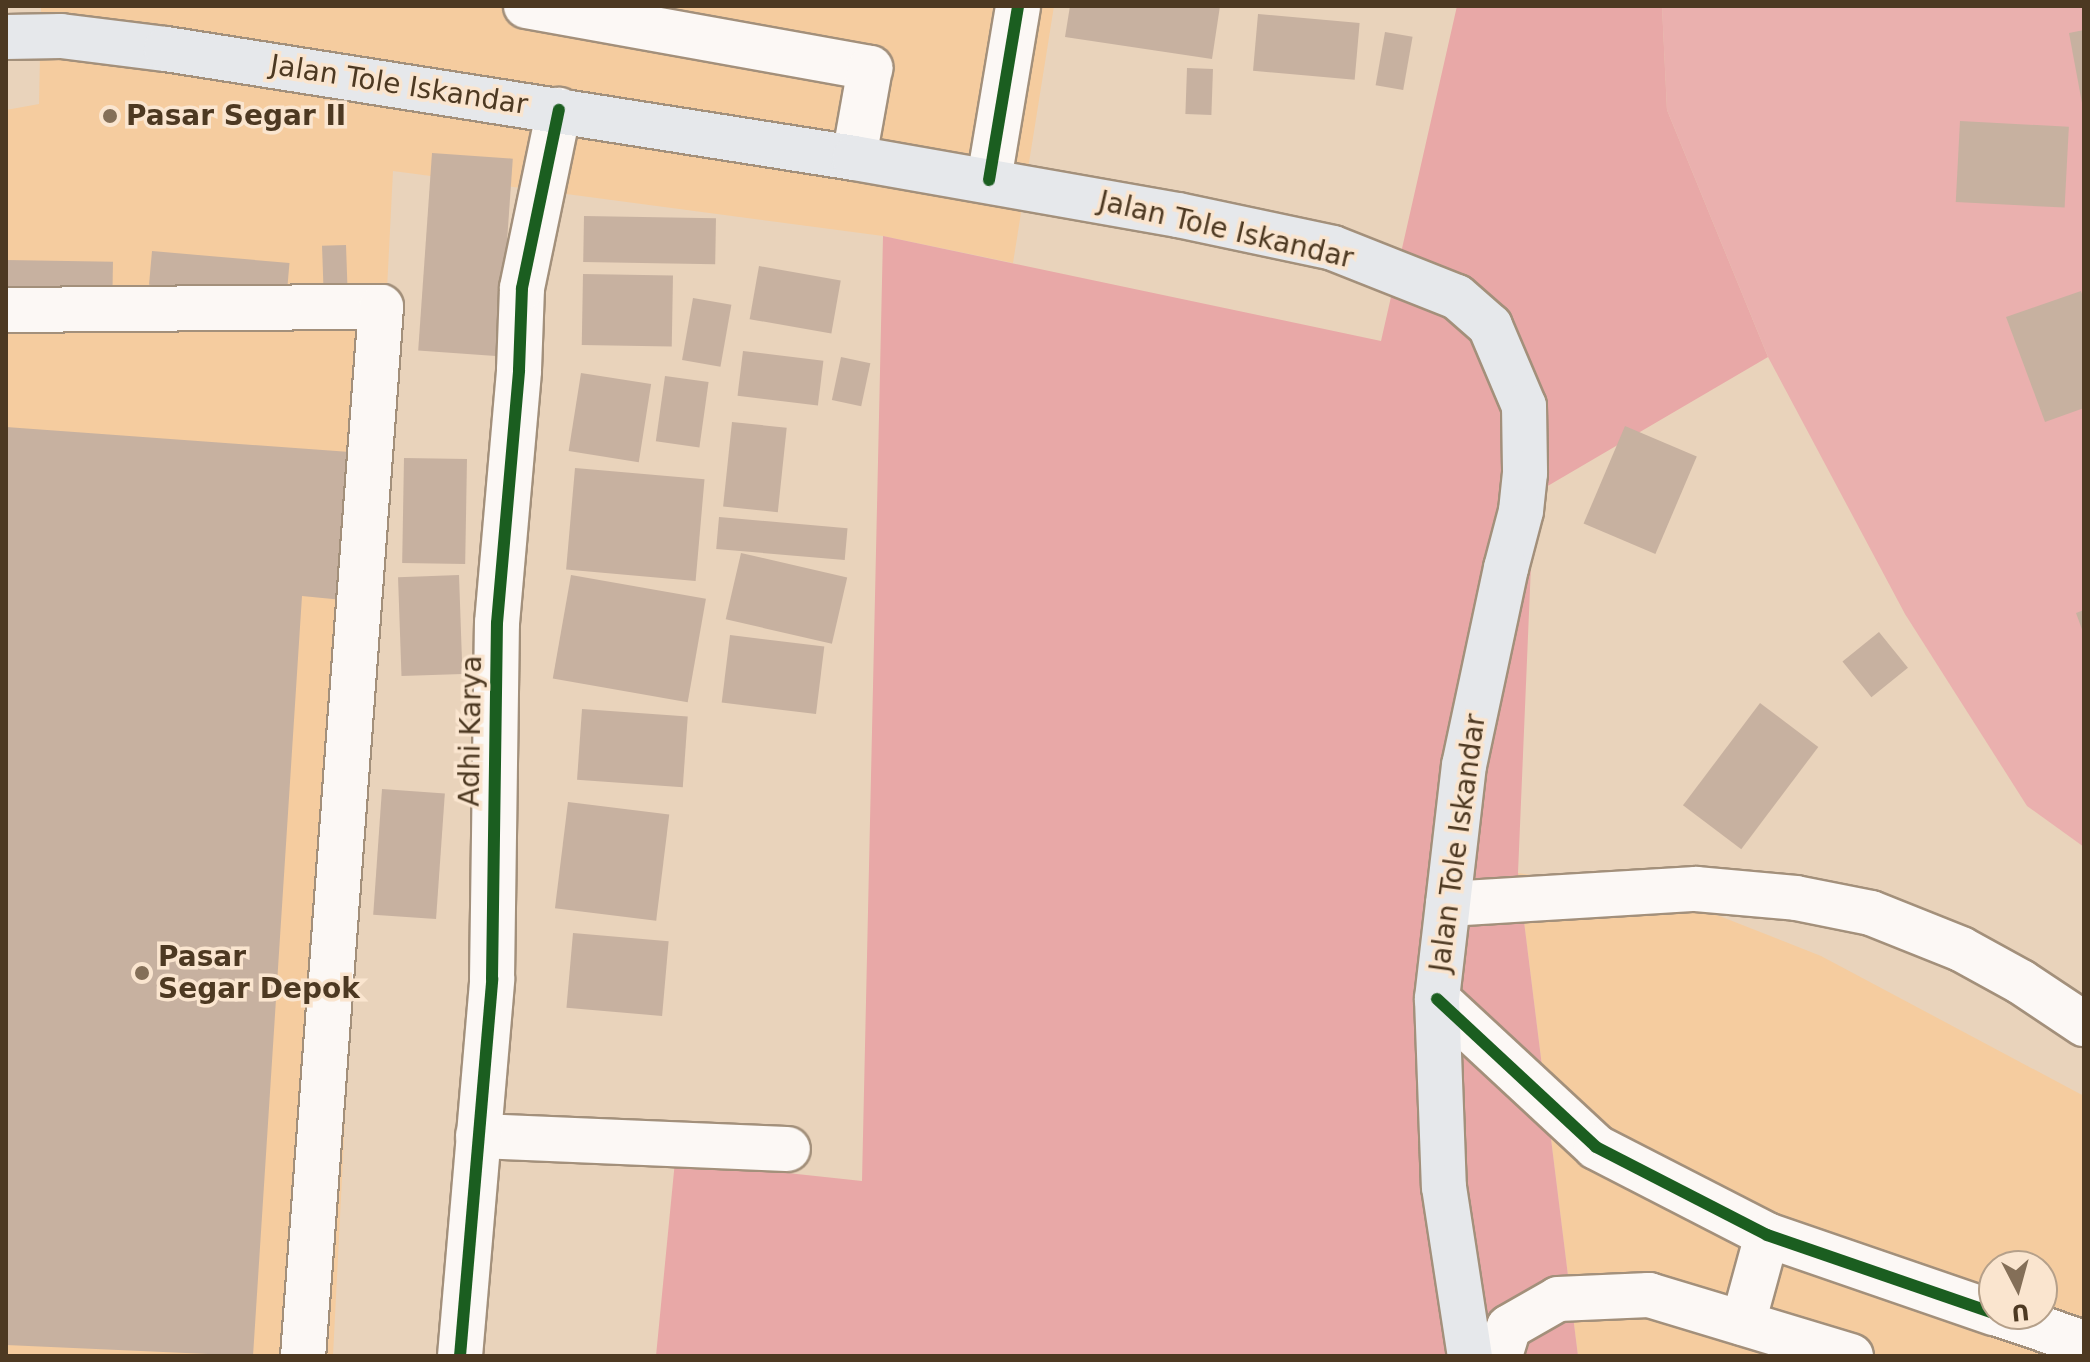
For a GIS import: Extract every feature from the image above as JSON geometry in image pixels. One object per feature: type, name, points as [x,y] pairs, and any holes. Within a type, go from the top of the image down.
[{"type":"main road","name":"Jalan Tole Iskandar","points":[[6,37],[61,36],[166,49],[989,180],[1333,248],[1457,297],[1490,326],[1524,406],[1525,473],[1521,511],[1464,765],[1437,999],[1444,1187],[1470,1356]]},
{"type":"street","points":[[526,6],[870,68],[854,158]]},
{"type":"street","points":[[989,180],[1018,6]]},
{"type":"street","name":"Adhi Karya","points":[[460,1356],[492,979],[497,623],[519,370],[522,288],[559,110]]},
{"type":"street","points":[[6,310],[381,307],[303,1356]]},
{"type":"street","points":[[1448,904],[1599,892],[1696,889],[1811,901],[1871,913],[1961,949],[2021,982],[2084,1024]]},
{"type":"street","points":[[1437,999],[1596,1147],[1767,1235],[1978,1307]]},
{"type":"street","points":[[478,1136],[788,1149]]},
{"type":"street","points":[[1743,1323],[1767,1235]]},
{"type":"street","points":[[1500,1356],[1509,1327],[1558,1299],[1649,1295],[1851,1356]]},
{"type":"street","points":[[2038,1330],[2080,1347]]},
{"type":"shaded area","points":[[41,6],[1054,6],[1013,263],[883,236],[393,171],[333,1356],[6,1356],[6,110],[39,104]]},
{"type":"shaded area","points":[[1457,6],[1662,6],[1667,110],[1768,357],[1534,494],[1518,873],[1578,1356],[656,1356],[675,1161],[862,1181],[883,236],[1381,341]]},
{"type":"shaded area","points":[[1662,6],[2084,6],[2084,847],[2027,806],[1905,614],[1768,357],[1667,110]]},
{"type":"shaded area","points":[[1518,873],[1666,895],[1821,956],[2084,1096],[2084,1356],[1578,1356]]},
{"type":"building","points":[[1070,6],[1220,6],[1212,59],[1065,37]]},
{"type":"building","points":[[1258,14],[1360,23],[1355,80],[1253,71]]},
{"type":"building","points":[[2084,30],[2084,102],[2082,103],[2069,33]]},
{"type":"building","points":[[1385,32],[1413,37],[1403,90],[1376,85]]},
{"type":"building","points":[[1187,68],[1213,69],[1211,115],[1185,114]]},
{"type":"building","points":[[1960,121],[2069,127],[2065,208],[1956,202]]},
{"type":"building","points":[[432,153],[513,159],[499,356],[418,351]]},
{"type":"building","points":[[584,216],[716,218],[715,264],[583,262]]},
{"type":"building","points":[[346,245],[348,294],[324,295],[322,246]]},
{"type":"building","points":[[152,251],[289,263],[287,297],[149,285]]},
{"type":"building","points":[[6,260],[113,262],[112,299],[6,297]]},
{"type":"building","points":[[759,266],[841,280],[831,334],[750,319]]},
{"type":"building","points":[[583,274],[673,276],[672,347],[582,345]]},
{"type":"building","points":[[2081,291],[2084,300],[2084,408],[2045,422],[2006,317]]},
{"type":"building","points":[[693,298],[731,305],[720,367],[682,360]]},
{"type":"building","points":[[743,351],[823,361],[818,406],[738,396]]},
{"type":"building","points":[[841,357],[870,363],[861,406],[832,400]]},
{"type":"building","points":[[581,373],[651,384],[639,462],[569,451]]},
{"type":"building","points":[[665,376],[709,382],[699,447],[656,441]]},
{"type":"building","points":[[732,422],[787,428],[778,512],[723,507]]},
{"type":"building","points":[[1625,426],[1697,456],[1655,554],[1584,524]]},
{"type":"building","name":"Pasar Segar Depok","points":[[6,427],[350,452],[343,600],[302,596],[253,1356],[6,1345]]},
{"type":"building","points":[[404,458],[467,459],[465,564],[402,563]]},
{"type":"building","points":[[575,468],[705,479],[696,581],[566,570]]},
{"type":"building","points":[[719,517],[848,528],[845,560],[716,549]]},
{"type":"building","points":[[741,553],[847,578],[832,644],[726,619]]},
{"type":"building","points":[[459,575],[462,674],[401,676],[398,577]]},
{"type":"building","points":[[571,575],[706,599],[688,702],[553,678]]},
{"type":"building","points":[[2084,610],[2084,635],[2076,613]]},
{"type":"building","points":[[1879,632],[1908,668],[1871,697],[1842,662]]},
{"type":"building","points":[[730,635],[824,647],[816,714],[722,702]]},
{"type":"building","points":[[1760,703],[1818,747],[1741,849],[1683,805]]},
{"type":"building","points":[[582,709],[688,716],[683,787],[577,780]]},
{"type":"building","points":[[382,789],[445,793],[436,919],[373,915]]},
{"type":"building","points":[[568,802],[669,814],[656,921],[555,908]]},
{"type":"building","points":[[573,933],[669,941],[662,1016],[566,1008]]},
{"type":"cycle path","points":[[989,180],[1018,6]]},
{"type":"cycle path","points":[[460,1356],[492,979],[497,623],[519,370],[522,288],[559,110]]},
{"type":"cycle path","points":[[1437,999],[1596,1147],[1767,1235],[1978,1308]]},
{"type":"place","name":"Pasar Segar II","points":[[110,116]]},
{"type":"place","name":"Pasar Segar Depok","points":[[142,973]]}]
